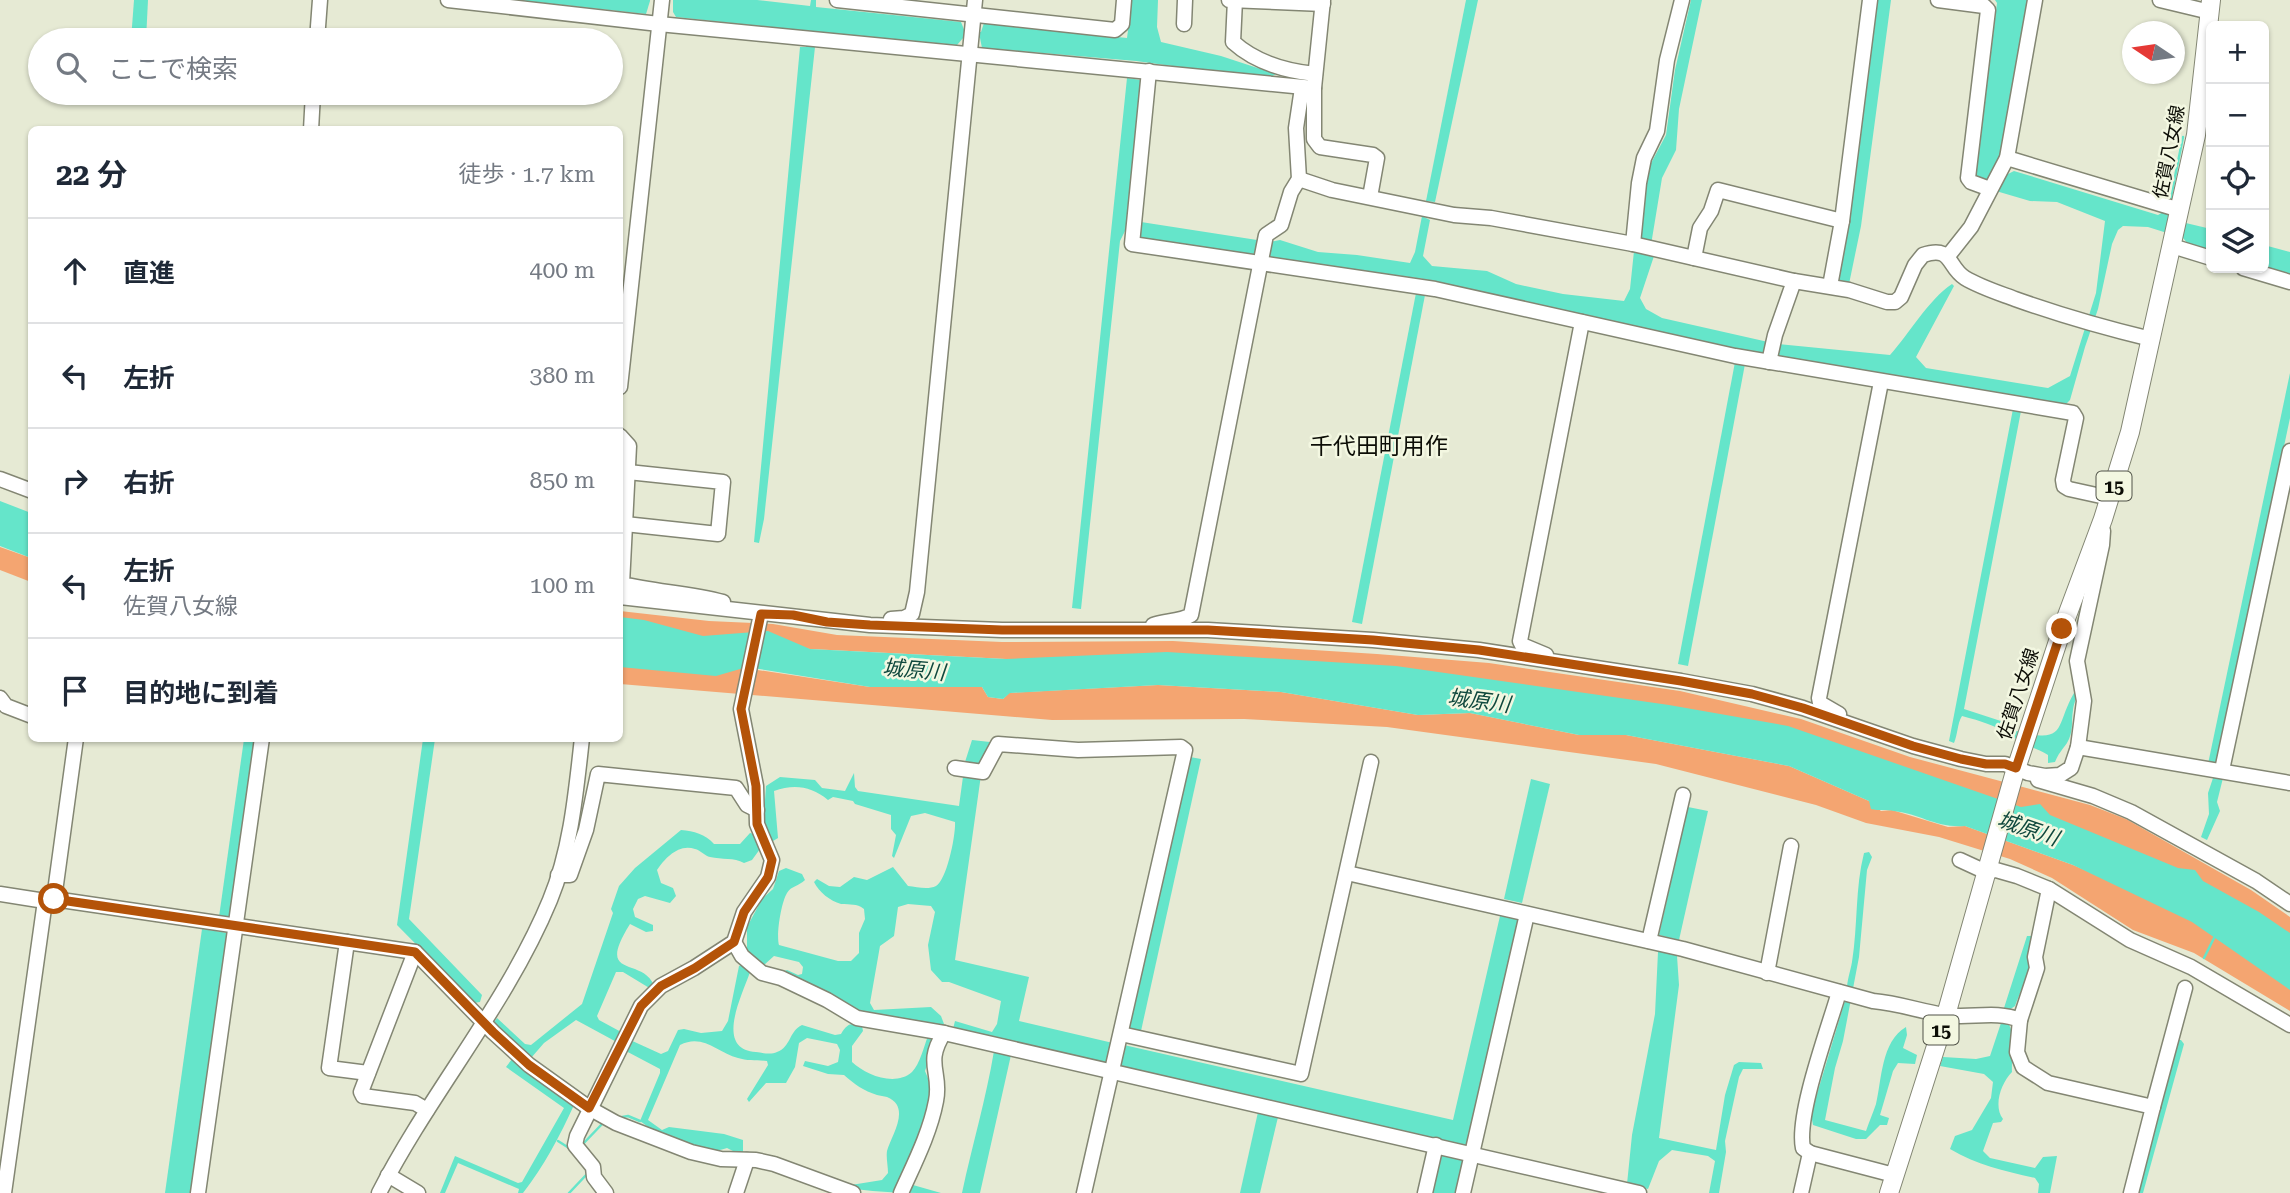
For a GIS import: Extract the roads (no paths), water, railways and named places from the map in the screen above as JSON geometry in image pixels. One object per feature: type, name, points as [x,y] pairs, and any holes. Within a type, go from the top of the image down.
[{"type":"main road","name":"佐賀八女線","points":[[1889,1193],[1946,1015],[2015,771],[2062,629],[2103,519],[2130,432],[2196,135],[2211,6]]},
{"type":"street","points":[[318,28],[320,0]]},
{"type":"street","points":[[448,0],[808,38],[971,41],[1149,71],[1310,84]]},
{"type":"street","points":[[623,359],[662,0]]},
{"type":"street","points":[[837,0],[974,7],[1115,30],[1122,24],[1124,0]]},
{"type":"street","points":[[1184,24],[1185,0]]},
{"type":"street","points":[[1139,629],[1191,615],[1266,234],[1281,225],[1291,192],[1299,179],[1296,128],[1310,84],[1323,2],[1229,0]]},
{"type":"street","points":[[1235,0],[1233,42],[1243,51],[1310,84]]},
{"type":"street","points":[[1634,244],[1641,170],[1657,131],[1667,60],[1682,0]]},
{"type":"street","points":[[1830,286],[1842,222],[1870,0]]},
{"type":"street","points":[[1938,0],[1984,6],[1988,10],[1968,178],[1971,181],[1998,174],[2179,215]]},
{"type":"street","points":[[1948,256],[1971,227],[1998,174],[2035,0]]},
{"type":"street","points":[[2160,0],[2211,6]]},
{"type":"street","points":[[870,625],[912,614],[918,592],[974,7]]},
{"type":"street","points":[[1149,71],[1132,244],[1262,253],[1583,322],[1771,355],[1881,382],[2073,413],[2076,418],[2064,486],[2110,498]]},
{"type":"street","points":[[1310,84],[1315,144],[1377,158],[1370,197]]},
{"type":"street","points":[[311,126],[312,105]]},
{"type":"street","points":[[1299,179],[1332,190],[1454,215],[1491,218],[1634,244],[1794,281],[1830,286],[1887,302],[1895,302],[1901,297],[1915,265],[1923,255],[1932,252],[1948,256],[1965,278],[1999,293],[2090,324],[2151,339]]},
{"type":"street","points":[[1694,258],[1700,228],[1711,211],[1718,190],[1842,222]]},
{"type":"street","points":[[2173,242],[2206,256]]},
{"type":"street","points":[[2260,273],[2290,282]]},
{"type":"street","points":[[1771,355],[1794,281]]},
{"type":"street","points":[[1556,663],[1547,655],[1522,645],[1520,641],[1583,322]]},
{"type":"street","points":[[1850,725],[1844,717],[1820,703],[1819,698],[1881,382]]},
{"type":"street","points":[[623,439],[629,446],[623,564]]},
{"type":"street","points":[[2222,770],[2290,451]]},
{"type":"street","points":[[625,524],[718,534],[723,482],[628,472]]},
{"type":"street","points":[[0,479],[28,490]]},
{"type":"street","points":[[2015,771],[2045,776],[2060,775],[2071,768],[2078,747],[2084,701],[2077,661],[2102,545],[2103,519]]},
{"type":"street","points":[[623,584],[658,593],[704,597],[734,604],[744,610]]},
{"type":"street","points":[[623,597],[870,625],[1002,630],[1208,630],[1373,640],[1479,650],[1752,694],[1803,708],[1913,746],[1986,764],[2005,764],[2024,776],[2093,796],[2132,812],[2256,881],[2290,904]]},
{"type":"street","points":[[606,1193],[594,1177],[593,1167],[575,1145],[589,1108],[641,1006],[661,986],[695,968],[734,942],[744,912],[768,877],[772,860],[757,824],[756,786],[741,709],[761,614]]},
{"type":"street","points":[[2,708],[28,715]]},
{"type":"street","points":[[4,1193],[75,742]]},
{"type":"street","points":[[198,1193],[226,924],[261,742]]},
{"type":"street","points":[[379,1193],[427,1110],[528,948],[551,898],[576,799],[582,742]]},
{"type":"street","points":[[955,768],[983,772],[998,744],[1078,750],[1181,747],[1185,750],[1084,1193]]},
{"type":"street","points":[[2078,747],[2290,783]]},
{"type":"street","points":[[1121,1034],[1301,1074],[1371,762]]},
{"type":"street","points":[[558,875],[570,875],[586,830],[598,774],[736,788],[747,805],[757,810]]},
{"type":"street","points":[[1649,941],[1683,795]]},
{"type":"street","points":[[1767,973],[1791,846]]},
{"type":"street","points":[[1960,860],[2017,876],[2049,889],[2130,940],[2191,967],[2290,1025]]},
{"type":"street","points":[[1347,873],[1649,941],[1845,994],[1946,1015],[2003,1015],[2020,1020]]},
{"type":"street","points":[[2049,889],[2035,957],[2036,968],[2020,1020],[2017,1052],[2023,1067],[2048,1083],[2153,1107]]},
{"type":"street","points":[[0,894],[415,952],[529,1065],[589,1108],[616,1123],[691,1152],[721,1159],[774,1164],[853,1193]]},
{"type":"street","points":[[1463,1193],[1461,1151],[1527,914]]},
{"type":"street","points":[[347,942],[329,1068],[368,1073]]},
{"type":"street","points":[[734,942],[742,956],[762,973],[781,978],[857,1018],[944,1033],[1639,1193]]},
{"type":"street","points":[[415,952],[361,1092],[363,1096],[415,1103],[427,1110]]},
{"type":"street","points":[[2131,1193],[2185,988]]},
{"type":"street","points":[[1845,994],[1806,1107],[1800,1137],[1802,1147],[1810,1153],[1894,1175]]},
{"type":"street","points":[[902,1189],[921,1147],[936,1103],[938,1089],[933,1062],[938,1042],[944,1033]]},
{"type":"street","points":[[1425,1193],[1436,1145]]},
{"type":"street","points":[[1801,1193],[1810,1153]]},
{"type":"street","points":[[736,1193],[747,1160]]},
{"type":"street","points":[[388,1175],[418,1193]]},
{"type":"water","points":[[134,0],[148,0],[147,28],[132,28]]},
{"type":"water","points":[[517,0],[650,0],[650,1],[646,14]]},
{"type":"water","points":[[673,0],[757,0],[810,6],[811,0],[816,0],[816,7],[961,22],[965,32],[981,32],[984,23],[1127,38],[1132,0],[1158,0],[1157,27],[1161,42],[1221,56],[1276,74],[1267,79],[1136,61],[982,48],[980,38],[964,37],[957,45],[811,31],[810,45],[815,47],[764,519],[759,543],[754,542],[800,47],[806,47],[806,31],[676,17]]},
{"type":"water","points":[[1466,0],[1478,0],[1435,202],[1426,201]]},
{"type":"water","points":[[1691,0],[1702,0],[1679,109],[1676,150],[1662,178],[1650,251],[1654,256],[1640,298],[1646,309],[1662,318],[1777,344],[1890,355],[1927,308],[1952,284],[1954,286],[1916,357],[1926,368],[2048,388],[2070,376],[2096,293],[2105,221],[2057,202],[2030,201],[1996,191],[1987,182],[1976,177],[1997,3],[1995,0],[2028,0],[2006,175],[2014,171],[2158,215],[2169,213],[2169,219],[2206,228],[2206,250],[2189,245],[2183,238],[2148,227],[2123,226],[2118,230],[2112,244],[2098,309],[2070,400],[2065,405],[1763,356],[1424,279],[1139,240],[1139,233],[1125,231],[1120,241],[1081,609],[1072,608],[1127,78],[1141,80],[1126,228],[1140,229],[1141,222],[1270,242],[1280,240],[1318,252],[1410,263],[1415,252],[1422,216],[1430,220],[1423,256],[1432,266],[1487,271],[1516,284],[1563,294],[1624,301],[1630,289],[1649,167],[1666,135],[1675,70]]},
{"type":"water","points":[[1877,0],[1891,0],[1861,226],[1849,284],[1837,281],[1848,223]]},
{"type":"water","points":[[2269,246],[2290,252],[2290,275],[2269,269]]},
{"type":"water","points":[[1416,293],[1425,295],[1362,624],[1352,622]]},
{"type":"water","points":[[1735,362],[1745,364],[1688,666],[1678,664]]},
{"type":"water","points":[[2290,373],[2290,418],[2216,766],[2208,764]]},
{"type":"water","points":[[2013,409],[2021,411],[1964,709],[2010,724],[2013,730],[2044,735],[2058,729],[2077,688],[2069,739],[2055,762],[2048,763],[2048,755],[1995,727],[1962,716],[1954,743],[1949,741]]},
{"type":"water","points":[[0,501],[28,512],[28,557],[0,546]]},
{"type":"water","name":"城原川","points":[[623,617],[644,620],[703,636],[768,631],[810,649],[1006,659],[1167,652],[1396,666],[1669,705],[1788,726],[2021,807],[2040,804],[2050,815],[2178,868],[2195,870],[2203,881],[2259,912],[2290,933],[2290,990],[2192,922],[2073,865],[1965,826],[1945,825],[1891,810],[1871,809],[1869,801],[1789,766],[1626,735],[1579,735],[1470,713],[1418,715],[1281,692],[1158,685],[1010,693],[1003,699],[988,697],[982,687],[870,687],[747,667],[716,676],[623,667]]},
{"type":"water","points":[[972,740],[990,742],[991,746],[981,775],[955,960],[1029,977],[1019,1021],[1113,1043],[1108,1064],[953,1029],[955,1021],[992,1032],[997,1024],[1001,1001],[949,982],[942,982],[931,970],[928,945],[935,912],[931,906],[908,904],[898,907],[894,936],[880,946],[870,1003],[874,1010],[931,1007],[941,1016],[944,1024],[941,1027],[862,1016],[830,993],[814,990],[782,972],[787,970],[802,974],[803,967],[799,962],[774,956],[764,965],[756,963],[747,954],[747,927],[762,899],[773,889],[779,871],[786,868],[802,874],[805,880],[791,889],[785,898],[781,911],[779,945],[838,961],[851,961],[859,953],[859,933],[865,919],[864,909],[833,901],[822,893],[814,882],[817,879],[829,886],[840,887],[854,877],[867,880],[893,867],[908,886],[930,888],[940,882],[950,856],[955,822],[925,813],[911,816],[894,858],[892,856],[896,835],[891,829],[891,815],[855,804],[853,801],[833,797],[828,800],[802,788],[788,787],[774,791],[778,838],[773,841],[768,838],[752,860],[744,863],[710,857],[697,850],[683,848],[664,861],[657,870],[661,883],[673,888],[676,896],[670,903],[645,896],[638,899],[633,909],[635,917],[653,925],[653,931],[646,932],[630,924],[617,953],[624,965],[648,976],[654,985],[651,989],[623,972],[616,972],[597,1016],[628,1039],[661,1054],[668,1051],[678,1030],[701,1033],[722,1031],[728,1021],[739,966],[744,964],[750,972],[734,1020],[736,1042],[743,1049],[764,1053],[782,1050],[802,1025],[835,1035],[841,1034],[852,1024],[858,1025],[862,1026],[863,1031],[852,1046],[852,1062],[873,1075],[897,1079],[915,1069],[928,1036],[932,1034],[935,1042],[925,1071],[932,1088],[910,1190],[913,1185],[941,1193],[884,1192],[850,1188],[851,1185],[882,1180],[888,1173],[887,1151],[899,1115],[894,1102],[863,1089],[844,1075],[828,1074],[803,1066],[805,1061],[828,1066],[838,1062],[840,1050],[837,1044],[807,1038],[799,1043],[795,1067],[786,1083],[766,1083],[749,1102],[747,1099],[768,1065],[767,1061],[738,1058],[696,1041],[680,1045],[648,1120],[662,1130],[669,1127],[724,1134],[743,1140],[743,1156],[727,1148],[705,1151],[681,1145],[640,1121],[660,1069],[576,1020],[544,1043],[531,1058],[493,1024],[497,1018],[525,1044],[531,1045],[582,1004],[613,913],[611,909],[619,886],[635,868],[681,830],[699,834],[714,844],[740,844],[750,833],[758,835],[766,831],[766,786],[780,777],[815,780],[822,788],[845,791],[854,773],[858,791],[959,806],[965,762]]},
{"type":"water","points":[[244,742],[255,742],[229,919],[219,917]]},
{"type":"water","points":[[423,742],[435,742],[409,919],[482,995],[480,1002],[474,1003],[397,925]]},
{"type":"water","points":[[1190,757],[1201,759],[1141,1031],[1129,1028]]},
{"type":"water","points":[[2213,778],[2223,778],[2217,802],[2220,811],[2207,840],[2201,837],[2209,814],[2208,793]]},
{"type":"water","points":[[1531,779],[1550,784],[1522,903],[1504,899]]},
{"type":"water","points":[[1688,807],[1708,811],[1679,940],[1659,935]]},
{"type":"water","points":[[1869,852],[1872,857],[1867,870],[1859,957],[1825,1120],[1866,1131],[1876,1104],[1887,1051],[1906,1027],[1907,1035],[1903,1048],[1917,1055],[1915,1064],[1898,1063],[1893,1071],[1880,1115],[1889,1118],[1887,1125],[1880,1125],[1866,1139],[1856,1139],[1813,1125],[1811,1114],[1847,994],[1861,866],[1864,853]]},
{"type":"water","points":[[1500,916],[1519,920],[1468,1146],[1119,1067],[1124,1045],[1453,1120]]},
{"type":"water","points":[[202,929],[228,933],[191,1193],[165,1193]]},
{"type":"water","points":[[2027,936],[2031,936],[2033,944],[2031,962],[2015,1006],[2009,1010],[2004,1008]]},
{"type":"water","points":[[1667,951],[1677,956],[1679,985],[1659,1138],[1716,1150],[1725,1095],[1734,1065],[1739,1062],[1761,1063],[1763,1069],[1743,1069],[1739,1077],[1725,1141],[1726,1152],[1719,1193],[1709,1193],[1715,1161],[1708,1156],[1672,1150],[1659,1161],[1648,1189],[1627,1184],[1632,1135],[1655,1014],[1658,952]]},
{"type":"water","points":[[2006,1021],[2012,1037],[2012,1072],[2000,1095],[1999,1108],[2003,1119],[1993,1123],[1983,1151],[1990,1158],[2035,1168],[2043,1157],[2057,1156],[2050,1193],[2038,1193],[2039,1184],[2035,1178],[1981,1163],[1950,1149],[1955,1136],[1972,1130],[1991,1098],[1993,1082],[1984,1074],[1940,1066],[1943,1057],[1976,1059],[1990,1056],[2001,1023]]},
{"type":"water","points":[[2176,1040],[2181,1040],[2184,1044],[2143,1193],[2135,1193]]},
{"type":"water","points":[[994,1051],[1011,1055],[980,1193],[962,1193],[987,1087]]},
{"type":"water","points":[[512,1059],[574,1105],[557,1139],[523,1193],[458,1163],[445,1193],[440,1193],[455,1156],[518,1183],[522,1182],[564,1108],[506,1067]]},
{"type":"water","points":[[1258,1112],[1278,1117],[1260,1193],[1240,1193]]},
{"type":"water","points":[[1441,1154],[1466,1159],[1458,1193],[1432,1193]]},
{"type":"waterway","points":[[2170,202],[2183,137]]},
{"type":"waterway","points":[[2204,958],[2215,936]]},
{"type":"waterway","points":[[617,1118],[628,1116],[640,1121]]},
{"type":"waterway","points":[[581,1146],[603,1123]]},
{"type":"waterway","points":[[558,1141],[569,1148]]},
{"type":"waterway","points":[[569,1193],[588,1173]]},
{"type":"district","name":"千代田町用作","points":[[1379,446]]}]
